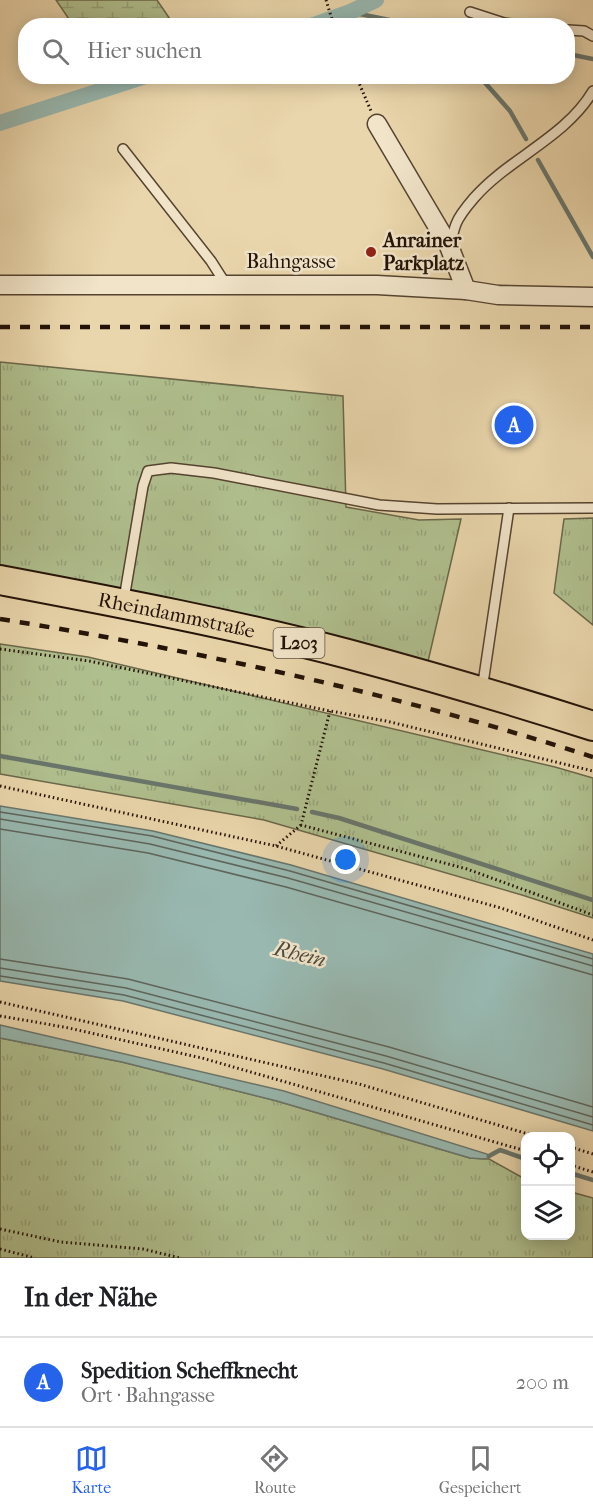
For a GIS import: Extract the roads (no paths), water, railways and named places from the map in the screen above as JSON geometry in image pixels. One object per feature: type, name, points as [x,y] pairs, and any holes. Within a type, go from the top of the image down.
[{"type":"main road","name":"Rheindammstraße","points":[[0,580],[123,603],[347,654],[593,726]]},
{"type":"street","points":[[377,124],[449,246],[466,290]]},
{"type":"street","name":"Bahngasse","points":[[0,285],[377,285],[466,290],[498,295],[593,297]]},
{"type":"lane","points":[[470,12],[487,18]]},
{"type":"lane","points":[[575,30],[584,31],[593,36]]},
{"type":"lane","points":[[449,246],[456,223],[474,198],[507,168],[560,129],[584,106],[593,91]]},
{"type":"lane","name":"Bahngasse","points":[[123,149],[211,261],[225,284]]},
{"type":"lane","points":[[123,603],[142,486],[148,471],[171,468],[214,473],[379,505],[437,509],[593,508]]},
{"type":"lane","points":[[482,692],[509,508]]},
{"type":"water","name":"Rhein","points":[[0,806],[153,831],[291,865],[593,954],[593,1131],[383,1069],[123,1001],[0,981]]},
{"type":"water","points":[[0,1025],[284,1091],[487,1154],[489,1158],[470,1158],[277,1101],[122,1062],[0,1038]]},
{"type":"waterway","points":[[333,18],[376,0]]},
{"type":"waterway","points":[[350,12],[380,18]]},
{"type":"waterway","points":[[341,15],[350,18]]},
{"type":"waterway","points":[[575,55],[593,59]]},
{"type":"waterway","points":[[0,123],[121,84]]},
{"type":"waterway","points":[[486,84],[510,111],[526,139]]},
{"type":"waterway","points":[[538,160],[593,257]]},
{"type":"waterway","points":[[0,756],[297,809]]},
{"type":"waterway","points":[[312,812],[339,818],[593,900]]},
{"type":"waterway","points":[[489,1156],[500,1150],[521,1157]]},
{"type":"waterway","points":[[575,1175],[593,1180]]},
{"type":"railway","points":[[0,327],[593,327]]},
{"type":"railway","points":[[0,619],[150,645],[300,677],[447,714],[593,757]]},
{"type":"place","name":"Anrainer Parkplatz","points":[[371,252]]},
{"type":"place","name":"Spedition Scheffknecht","points":[[514,425]]}]
